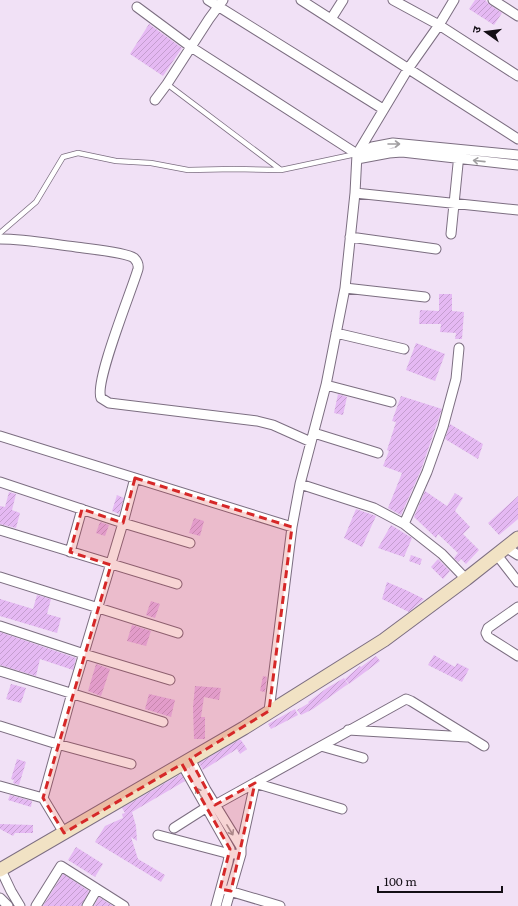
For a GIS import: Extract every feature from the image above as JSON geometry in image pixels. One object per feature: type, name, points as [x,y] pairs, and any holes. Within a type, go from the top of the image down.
[{"type":"main road","points":[[0,870],[244,728],[384,640],[518,538]]},
{"type":"street","points":[[208,0],[221,3],[384,109]]},
{"type":"street","points":[[301,0],[518,140]]},
{"type":"street","points":[[331,19],[343,0]]},
{"type":"street","points":[[393,0],[439,25],[518,76]]},
{"type":"street","points":[[269,711],[292,527],[300,484],[326,385],[345,288],[355,193],[357,156],[408,69],[439,25],[454,0]]},
{"type":"street","points":[[493,0],[518,16]]},
{"type":"street","points":[[155,100],[168,84],[209,19],[221,3]]},
{"type":"street","points":[[137,7],[191,47],[357,156],[395,152],[518,165]]},
{"type":"street","points":[[357,156],[372,147],[393,143],[518,155]]},
{"type":"street","points":[[451,234],[459,149]]},
{"type":"street","points":[[355,193],[518,210]]},
{"type":"street","points":[[2,237],[110,252],[132,257],[138,265],[133,285],[112,341],[100,389],[101,398],[109,402],[257,421],[273,425],[311,442]]},
{"type":"street","points":[[350,237],[436,249]]},
{"type":"street","points":[[345,288],[425,297]]},
{"type":"street","points":[[336,334],[404,349]]},
{"type":"street","points":[[404,524],[427,472],[443,427],[456,379],[459,348]]},
{"type":"street","points":[[326,385],[391,402]]},
{"type":"street","points":[[314,432],[378,453]]},
{"type":"street","points":[[0,436],[292,527]]},
{"type":"street","points":[[43,798],[57,744],[111,565],[135,478]]},
{"type":"street","points":[[0,482],[123,523],[190,543]]},
{"type":"street","points":[[300,484],[374,508],[404,524],[442,554],[466,579]]},
{"type":"street","points":[[70,552],[82,509]]},
{"type":"street","points":[[0,530],[177,584]]},
{"type":"street","points":[[502,551],[518,555]]},
{"type":"street","points":[[502,551],[518,582]]},
{"type":"street","points":[[0,578],[178,633]]},
{"type":"street","points":[[518,607],[488,628],[486,633],[488,637],[518,656]]},
{"type":"street","points":[[0,626],[84,654],[170,680]]},
{"type":"street","points":[[0,671],[162,722]]},
{"type":"street","points":[[174,828],[213,810],[255,783],[406,699],[484,746]]},
{"type":"street","points":[[0,726],[57,744],[130,764]]},
{"type":"street","points":[[348,730],[468,737]]},
{"type":"street","points":[[321,746],[363,758]]},
{"type":"street","points":[[186,762],[213,810],[241,851]]},
{"type":"street","points":[[255,783],[342,809]]},
{"type":"street","points":[[226,906],[241,851],[255,783]]},
{"type":"street","points":[[0,786],[43,798],[64,833]]},
{"type":"street","points":[[213,810],[230,849],[216,906]]},
{"type":"street","points":[[158,835],[230,854],[241,851]]},
{"type":"street","points":[[36,906],[61,866],[124,906]]},
{"type":"street","points":[[0,870],[20,906]]},
{"type":"street","points":[[86,906],[97,889]]},
{"type":"street","points":[[220,889],[280,906]]},
{"type":"lane","points":[[168,84],[281,170]]},
{"type":"lane","points":[[2,237],[36,202],[63,157],[78,153],[116,161],[151,163],[188,170],[281,170],[357,156]]},
{"type":"highlighted area","points":[[135,478],[292,527],[269,711],[190,759],[215,805],[255,783],[231,891],[220,889],[230,849],[182,764],[64,833],[43,798],[111,565],[70,552],[82,509],[123,523]]},
{"type":"building","points":[[475,0],[485,0],[502,13],[494,25],[469,9]]},
{"type":"building","points":[[149,24],[182,48],[163,76],[130,54]]},
{"type":"building","points":[[439,294],[452,294],[452,311],[464,312],[462,339],[455,339],[456,333],[440,332],[441,324],[419,324],[420,310],[439,311]]},
{"type":"building","points":[[416,343],[445,354],[435,381],[406,370]]},
{"type":"building","points":[[338,394],[347,397],[343,415],[334,413]]},
{"type":"building","points":[[401,396],[442,409],[421,470],[401,515],[388,508],[402,473],[383,466],[389,451],[387,450],[396,422],[392,421]]},
{"type":"building","points":[[450,424],[483,444],[478,459],[445,439]]},
{"type":"building","points":[[425,491],[447,506],[455,493],[463,498],[455,511],[470,527],[463,534],[479,550],[466,564],[461,559],[458,562],[454,558],[458,553],[438,534],[436,538],[414,517]]},
{"type":"building","points":[[9,492],[16,494],[12,510],[20,513],[16,528],[0,524],[0,506],[5,507]]},
{"type":"building","points":[[117,495],[124,498],[119,514],[112,511]]},
{"type":"building","points":[[518,496],[518,519],[499,535],[488,523]]},
{"type":"building","points":[[356,509],[376,516],[362,547],[344,538]]},
{"type":"building","points":[[194,518],[204,521],[200,536],[189,533]]},
{"type":"building","points":[[100,522],[109,525],[105,536],[96,533]]},
{"type":"building","points":[[391,525],[412,538],[404,557],[378,548]]},
{"type":"building","points":[[411,555],[422,559],[420,565],[409,561]]},
{"type":"building","points":[[438,559],[450,571],[443,579],[431,567]]},
{"type":"building","points":[[387,582],[424,599],[409,612],[382,599]]},
{"type":"building","points":[[37,595],[51,599],[47,614],[61,618],[57,633],[0,616],[0,599],[33,609]]},
{"type":"building","points":[[151,601],[160,604],[155,618],[146,615]]},
{"type":"building","points":[[132,625],[151,631],[146,646],[127,641]]},
{"type":"building","points":[[0,632],[76,658],[73,670],[40,659],[36,676],[0,665]]},
{"type":"building","points":[[434,655],[455,667],[457,663],[469,669],[462,682],[428,665]]},
{"type":"building","points":[[376,656],[380,661],[349,684],[345,679],[360,666],[361,667]]},
{"type":"building","points":[[96,664],[110,669],[101,696],[88,691]]},
{"type":"building","points":[[263,676],[267,677],[265,692],[260,691]]},
{"type":"building","points":[[344,678],[348,684],[313,709],[301,715],[297,710],[309,703],[308,702],[327,688]]},
{"type":"building","points":[[11,684],[26,688],[21,703],[6,699]]},
{"type":"building","points":[[195,686],[221,688],[219,700],[204,697],[201,717],[205,717],[205,739],[194,739],[193,707]]},
{"type":"building","points":[[149,694],[175,700],[171,717],[145,709]]},
{"type":"building","points":[[295,709],[298,715],[271,729],[268,724]]},
{"type":"building","points":[[241,740],[247,749],[240,754],[237,749],[203,770],[199,763]]},
{"type":"building","points":[[17,759],[26,762],[19,785],[13,783],[14,780],[11,779]]},
{"type":"building","points":[[181,774],[185,781],[132,812],[136,826],[137,841],[131,837],[138,859],[165,875],[161,882],[95,842],[105,826],[123,818],[122,814],[125,813],[122,808]]},
{"type":"building","points":[[10,795],[32,801],[31,807],[8,800]]},
{"type":"building","points":[[0,824],[33,825],[33,833],[15,833],[13,836],[0,829]]},
{"type":"building","points":[[76,847],[103,864],[95,877],[68,860]]},
{"type":"building","points":[[63,874],[89,891],[81,906],[43,906]]},
{"type":"building","points":[[99,897],[113,906],[94,906]]}]
